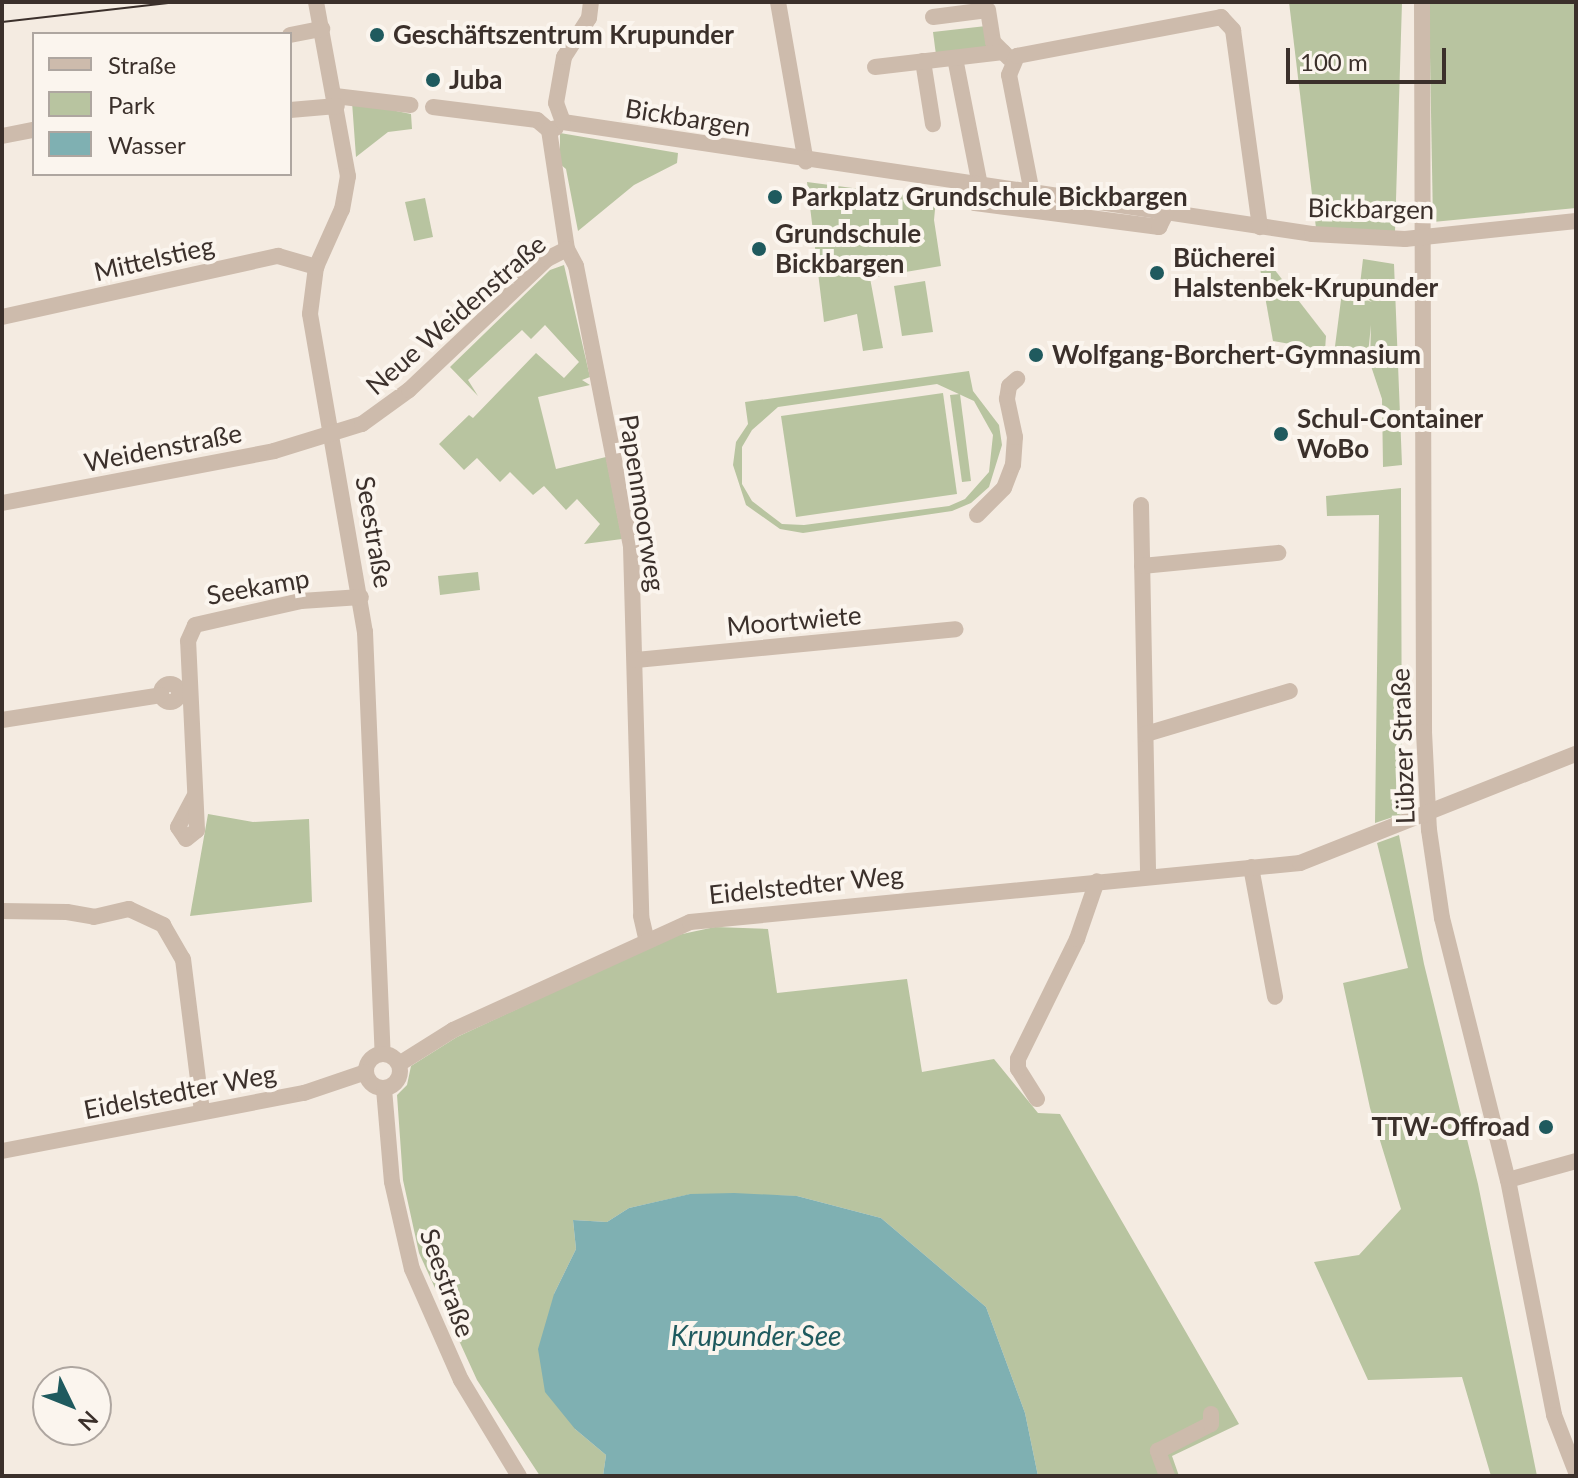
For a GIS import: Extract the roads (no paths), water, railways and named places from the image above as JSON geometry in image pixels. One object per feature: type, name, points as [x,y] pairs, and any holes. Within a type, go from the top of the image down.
[{"type":"street","name":"Seestraße","points":[[316,2],[336,101],[347,193],[316,267],[311,323],[361,597],[372,752],[383,1054]]},
{"type":"street","points":[[556,126],[556,103],[564,57],[589,18],[591,2]]},
{"type":"street","points":[[778,2],[806,162]]},
{"type":"street","name":"Lübzer Straße","points":[[1422,2],[1428,812],[1445,932],[1508,1180],[1554,1415],[1576,1472]]},
{"type":"street","points":[[933,17],[988,10],[993,42],[1008,56],[1032,193]]},
{"type":"street","points":[[875,67],[1008,56],[1214,16],[1227,19],[1233,30],[1260,227]]},
{"type":"street","points":[[292,35],[322,29]]},
{"type":"street","points":[[955,58],[975,184]]},
{"type":"street","points":[[923,61],[933,124]]},
{"type":"street","points":[[292,110],[336,101],[410,105]]},
{"type":"street","name":"Bickbargen","points":[[433,107],[1260,227],[1422,237],[1576,221]]},
{"type":"street","name":"Papenmoorweg","points":[[556,126],[567,249],[576,266],[628,531],[636,660],[641,916],[646,938]]},
{"type":"street","points":[[2,136],[32,130]]},
{"type":"street","name":"Bickbargen","points":[[975,184],[968,197],[975,203],[1159,227],[1166,213]]},
{"type":"street","name":"Neue Weidenstraße","points":[[332,436],[389,408],[547,259],[567,249]]},
{"type":"street","name":"Mittelstieg","points":[[2,317],[278,256],[316,267]]},
{"type":"street","points":[[977,515],[1004,488],[1013,465],[1015,437],[1007,399],[1009,386],[1017,379]]},
{"type":"street","name":"Weidenstraße","points":[[2,503],[332,436]]},
{"type":"street","points":[[1141,505],[1148,877]]},
{"type":"street","points":[[1142,566],[1278,553]]},
{"type":"street","name":"Seekamp","points":[[194,797],[185,693],[190,633],[202,620],[301,601],[361,597]]},
{"type":"street","name":"Moortwiete","points":[[636,660],[956,629]]},
{"type":"street","points":[[1146,734],[1290,691]]},
{"type":"street","points":[[2,720],[161,695],[172,702],[185,693]]},
{"type":"street","points":[[2,710],[24,716]]},
{"type":"street","name":"Eidelstedter Weg","points":[[399,1064],[443,1035],[646,938],[706,920],[1310,861],[1575,756]]},
{"type":"street","points":[[1251,867],[1275,997]]},
{"type":"street","points":[[1037,1099],[1018,1069],[1018,1059],[1077,939],[1097,881]]},
{"type":"street","points":[[2,911],[94,917],[129,909],[163,925],[183,959],[202,1111]]},
{"type":"street","points":[[383,1054],[399,1064],[396,1083],[384,1089],[371,1084],[366,1072],[370,1059],[383,1054]]},
{"type":"street","name":"Eidelstedter Weg","points":[[2,1151],[304,1093],[366,1072]]},
{"type":"street","name":"Seestraße","points":[[384,1089],[392,1182],[415,1280],[461,1380],[519,1476]]},
{"type":"street","points":[[1508,1180],[1576,1161]]},
{"type":"street","points":[[1167,1476],[1158,1451],[1211,1424],[1211,1414]]},
{"type":"water","name":"Krupunder See","points":[[690,1194],[797,1196],[881,1218],[986,1307],[1025,1413],[1038,1476],[603,1476],[606,1455],[575,1429],[545,1392],[538,1349],[554,1294],[576,1249],[573,1220],[607,1222],[629,1208]]},
{"type":"tram line","points":[[2,22],[177,2]]},
{"type":"place","name":"Geschäftszentrum Krupunder","points":[[377,35]]},
{"type":"place","name":"Juba","points":[[433,80]]},
{"type":"place","name":"Parkplatz Grundschule Bickbargen","points":[[775,197]]},
{"type":"place","name":"Grundschule Bickbargen","points":[[759,249]]},
{"type":"place","name":"Bücherei Halstenbek-Krupunder","points":[[1157,273]]},
{"type":"place","name":"Wolfgang-Borchert-Gymnasium","points":[[1036,355]]},
{"type":"place","name":"Schul-Container WoBo","points":[[1281,434]]},
{"type":"place","name":"TTW-Offroad","points":[[1546,1127]]}]
